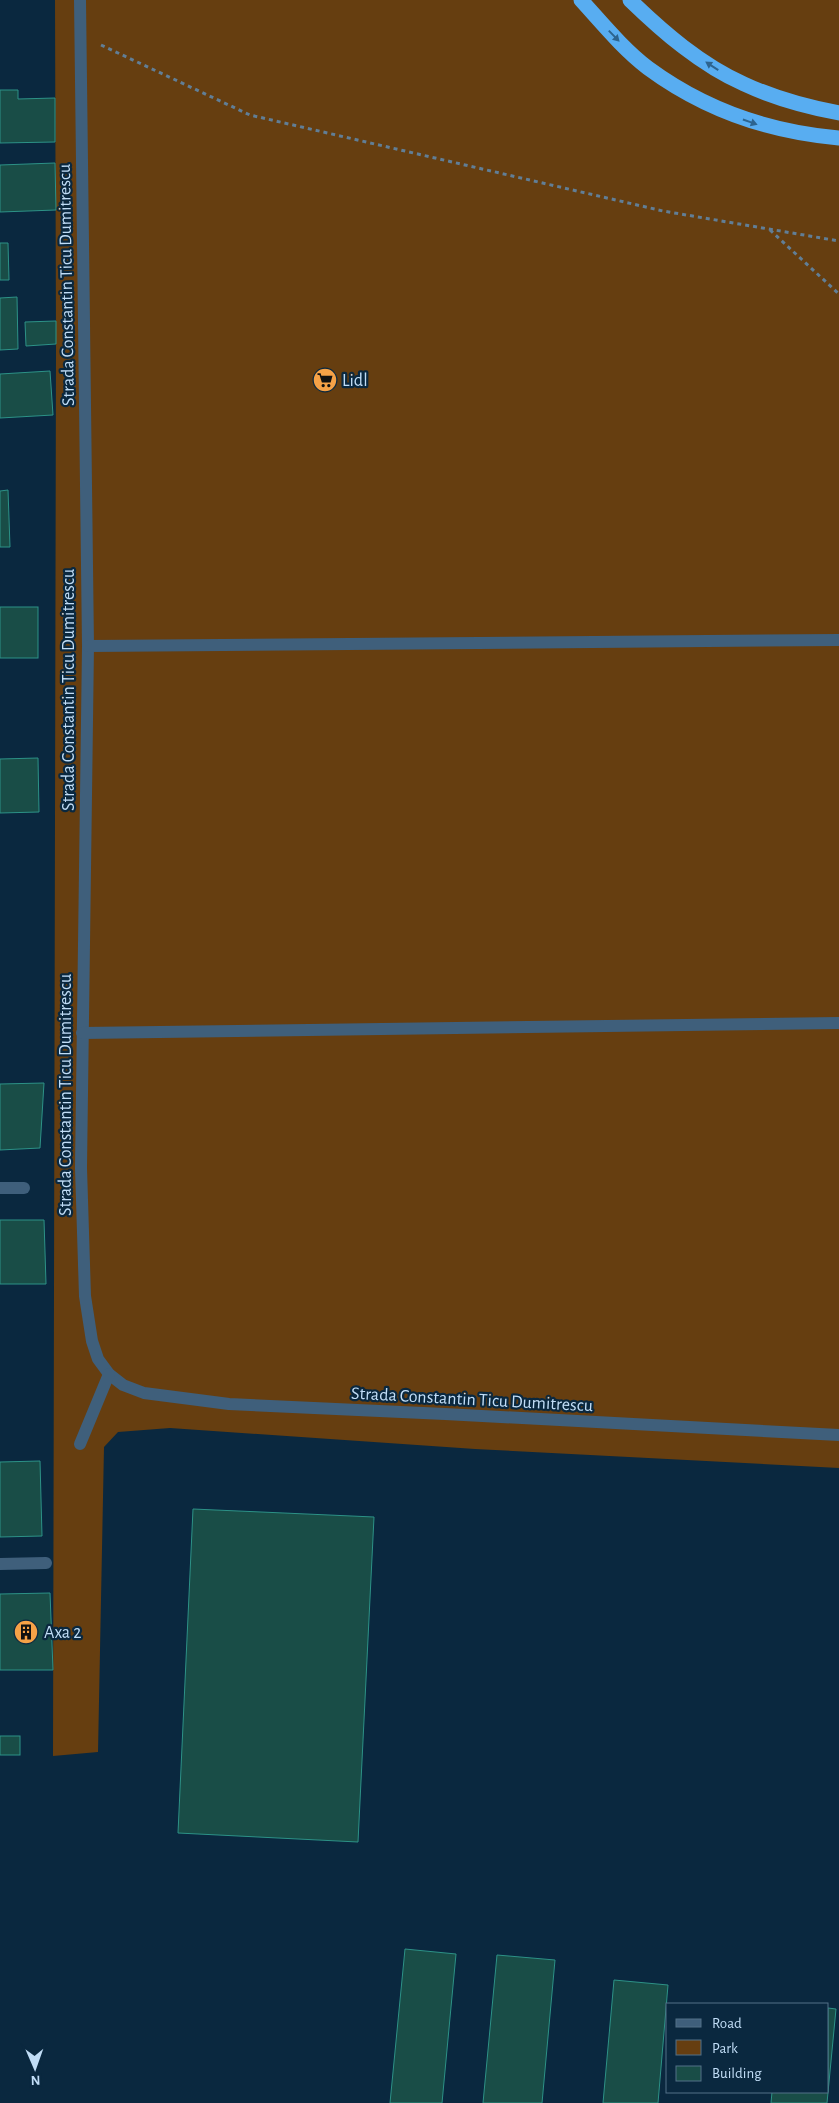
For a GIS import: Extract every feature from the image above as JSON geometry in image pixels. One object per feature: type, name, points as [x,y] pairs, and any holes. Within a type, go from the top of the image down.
[{"type":"highway","points":[[581,0],[614,37],[647,67],[701,101],[731,115],[762,126],[839,138]]},
{"type":"highway","points":[[630,0],[662,30],[712,66],[743,84],[804,106],[839,113]]},
{"type":"street","name":"Strada Constantin Ticu Dumitrescu","points":[[80,0],[88,646],[81,1168],[85,1296],[92,1341],[98,1359],[109,1374],[123,1385],[144,1393],[229,1404],[436,1413],[839,1435]]},
{"type":"street","points":[[88,646],[839,640]]},
{"type":"street","points":[[82,1033],[839,1023]]},
{"type":"street","points":[[0,1188],[24,1188]]},
{"type":"street","points":[[80,1444],[109,1374]]},
{"type":"street","points":[[0,1564],[46,1563]]},
{"type":"path","points":[[80,38],[111,48],[162,75],[250,115],[663,211],[839,241]]},
{"type":"path","points":[[769,230],[839,294]]},
{"type":"green space","points":[[55,0],[839,0],[839,1468],[475,1449],[170,1428],[118,1432],[104,1447],[98,1752],[53,1756],[56,344]]},
{"type":"building","points":[[0,90],[18,90],[18,99],[55,98],[55,142],[0,143]]},
{"type":"building","points":[[55,163],[56,210],[0,212],[0,165]]},
{"type":"building","points":[[0,243],[8,243],[9,280],[0,280]]},
{"type":"building","points":[[17,297],[18,349],[0,350],[0,298]]},
{"type":"building","points":[[56,321],[56,344],[26,346],[25,322]]},
{"type":"building","points":[[50,371],[53,415],[0,418],[0,374]]},
{"type":"building","points":[[8,490],[10,547],[0,547],[0,491]]},
{"type":"building","points":[[0,607],[38,607],[38,658],[0,658]]},
{"type":"building","points":[[38,758],[39,812],[0,813],[0,759]]},
{"type":"building","points":[[44,1083],[40,1148],[0,1150],[0,1084]]},
{"type":"building","points":[[0,1220],[44,1220],[46,1284],[0,1284]]},
{"type":"building","points":[[40,1461],[42,1536],[0,1537],[0,1462]]},
{"type":"building","points":[[193,1509],[374,1517],[358,1842],[178,1833]]},
{"type":"building","name":"Axa 2","points":[[50,1593],[53,1670],[0,1670],[0,1594]]},
{"type":"building","points":[[0,1736],[20,1736],[20,1755],[0,1755]]},
{"type":"building","points":[[405,1949],[456,1954],[442,2103],[390,2103]]},
{"type":"building","points":[[497,1955],[555,1960],[542,2103],[483,2103]]},
{"type":"building","points":[[614,1980],[668,1985],[658,2103],[603,2103]]},
{"type":"building","points":[[829,2008],[836,2009],[829,2082]]},
{"type":"building","points":[[772,2093],[828,2093],[827,2103],[771,2103]]},
{"type":"place","name":"Lidl","points":[[325,380]]},
{"type":"place","name":"Axa 2","points":[[26,1632]]}]
